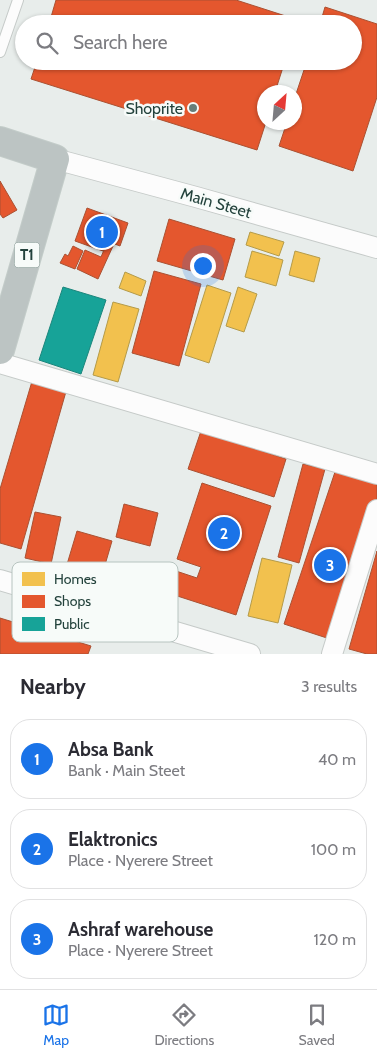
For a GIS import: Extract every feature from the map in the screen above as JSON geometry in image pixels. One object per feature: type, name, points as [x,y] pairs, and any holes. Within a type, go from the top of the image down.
[{"type":"highway","points":[[0,141],[55,159]]},
{"type":"highway","name":"T1","points":[[0,350],[55,159]]},
{"type":"street","name":"Main Steet","points":[[55,159],[196,196],[377,248]]},
{"type":"street","points":[[0,363],[377,474]]},
{"type":"street","points":[[332,654],[377,510]]},
{"type":"street","points":[[0,580],[12,584]]},
{"type":"street","points":[[178,633],[250,654]]},
{"type":"lane","points":[[0,52],[18,0]]},
{"type":"building: Homes","points":[[250,232],[284,242],[279,256],[246,245]]},
{"type":"building: Homes","points":[[252,251],[283,260],[276,286],[245,277]]},
{"type":"building: Homes","points":[[295,251],[320,258],[314,282],[289,275]]},
{"type":"building: Homes","points":[[125,272],[146,281],[141,296],[119,288]]},
{"type":"building: Homes","points":[[207,285],[231,293],[209,363],[185,355]]},
{"type":"building: Homes","points":[[238,287],[257,294],[244,332],[226,326]]},
{"type":"building: Homes","points":[[113,302],[139,309],[118,382],[93,375]]},
{"type":"building: Homes","points":[[262,558],[292,565],[278,623],[248,616]]},
{"type":"building: Shops","points":[[56,0],[236,0],[282,15],[52,15]]},
{"type":"building: Shops","points":[[325,7],[349,15],[323,15]]},
{"type":"building: Shops","points":[[362,19],[377,24],[377,97],[353,171],[279,146],[284,130],[302,130],[302,85],[299,85],[304,70],[362,70]]},
{"type":"building: Shops","name":"Shoprite","points":[[34,70],[282,70],[277,85],[257,85],[257,130],[263,130],[257,150],[31,79]]},
{"type":"building: Shops","points":[[0,181],[17,210],[3,218],[0,214]]},
{"type":"building: Shops","points":[[87,208],[128,223],[120,246],[107,241],[103,251],[75,241]]},
{"type":"building: Shops","points":[[169,219],[235,239],[223,280],[157,261]]},
{"type":"building: Shops","points":[[107,243],[113,246],[98,279],[77,269],[85,250],[101,257]]},
{"type":"building: Shops","points":[[73,246],[83,251],[75,269],[60,263],[65,254],[68,256]]},
{"type":"building: Shops","points":[[154,271],[201,284],[179,366],[132,353]]},
{"type":"building: Shops","points":[[33,378],[67,388],[21,549],[0,543],[0,489]]},
{"type":"building: Shops","points":[[201,431],[286,459],[274,497],[188,469]]},
{"type":"building: Shops","points":[[303,464],[325,469],[299,563],[278,557]]},
{"type":"building: Shops","points":[[336,469],[377,483],[377,507],[333,640],[284,624]]},
{"type":"building: Shops","points":[[202,483],[271,506],[236,615],[178,596],[178,572],[197,578],[201,567],[177,559]]},
{"type":"building: Shops","points":[[124,504],[158,513],[150,546],[116,537]]},
{"type":"building: Shops","points":[[35,512],[61,517],[51,562],[25,558]]},
{"type":"building: Shops","points":[[77,531],[112,541],[106,562],[68,562]]},
{"type":"building: Shops","points":[[377,551],[377,654],[367,654],[349,649]]},
{"type":"building: Shops","points":[[0,618],[12,622],[12,642],[78,642],[91,646],[88,654],[0,654]]},
{"type":"building: Public","points":[[63,287],[106,300],[81,374],[39,360]]},
{"type":"place","name":"Shoprite","points":[[193,108]]},
{"type":"place","name":"Absa Bank","points":[[102,232]]},
{"type":"place","name":"Elaktronics","points":[[224,533]]},
{"type":"place","name":"Ashraf warehouse","points":[[330,565]]}]
